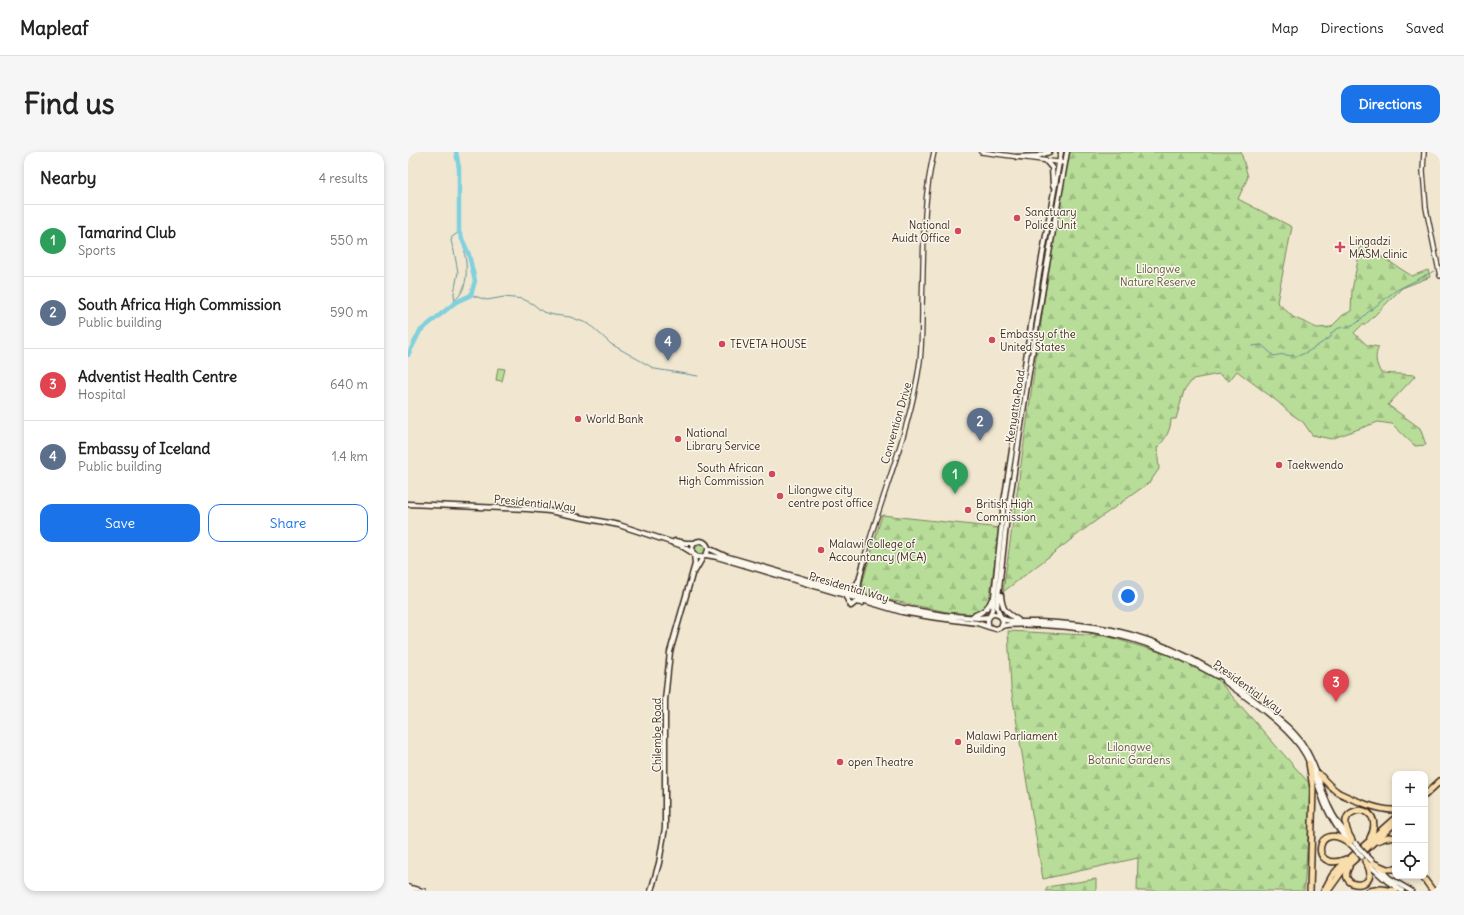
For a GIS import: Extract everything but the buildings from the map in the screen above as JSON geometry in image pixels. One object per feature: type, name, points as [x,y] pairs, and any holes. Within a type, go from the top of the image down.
[{"type":"highway","points":[[1309,763],[1313,788],[1310,891]]},
{"type":"highway","points":[[1318,774],[1339,793],[1380,809],[1392,810]]},
{"type":"highway","points":[[1428,791],[1440,777]]},
{"type":"highway","points":[[1428,791],[1440,781]]},
{"type":"highway","points":[[1352,843],[1346,826],[1346,819],[1354,811],[1363,810],[1370,814],[1374,823],[1374,830],[1369,844]]},
{"type":"highway","points":[[1324,891],[1332,876],[1392,822]]},
{"type":"highway","points":[[1350,860],[1338,863],[1329,862],[1323,857],[1320,849],[1323,841],[1330,836],[1338,836],[1352,843]]},
{"type":"highway","points":[[1369,844],[1388,837],[1392,838]]},
{"type":"highway","points":[[1350,860],[1346,872],[1346,879],[1352,887],[1360,888],[1367,884],[1371,875],[1364,858]]},
{"type":"highway","points":[[1328,891],[1350,860]]},
{"type":"highway","points":[[1373,864],[1387,869],[1392,869]]},
{"type":"highway","points":[[1424,879],[1433,891]]},
{"type":"highway","points":[[1369,891],[1381,889],[1396,891]]},
{"type":"main road","points":[[1016,157],[1038,156],[1049,152]]},
{"type":"main road","name":"Kenyatta Road","points":[[990,616],[993,609],[1005,495],[1038,280],[1061,152]]},
{"type":"main road","name":"Kenyatta Road","points":[[1001,617],[997,606],[1006,525],[1028,379],[1067,152]]},
{"type":"main road","points":[[1046,161],[1052,168],[1054,192]]},
{"type":"main road","name":"Presidential Way","points":[[408,504],[549,511],[610,523],[680,545],[694,553]]},
{"type":"main road","name":"Presidential Way","points":[[657,537],[686,544],[696,543]]},
{"type":"main road","points":[[704,542],[708,548],[690,581],[695,560],[693,547],[696,543],[704,542]]},
{"type":"main road","name":"Presidential Way","points":[[708,548],[725,556],[816,583],[891,609],[922,616],[977,623],[996,629],[1002,626],[1012,625],[1057,626],[1091,629],[1122,635],[1164,650],[1207,670],[1234,688],[1278,723],[1291,736],[1300,747],[1309,763],[1318,782],[1325,804],[1336,825],[1364,858],[1387,881],[1404,890]]},
{"type":"main road","points":[[694,553],[699,557],[704,556]]},
{"type":"main road","points":[[865,598],[860,595],[858,588],[866,554]]},
{"type":"main road","name":"Presidential Way","points":[[704,556],[717,557],[846,596],[865,598],[925,613],[971,617],[990,616],[995,614],[1007,620],[1071,624],[1111,630],[1164,647],[1196,661],[1225,678],[1284,724],[1305,747],[1318,774],[1329,806],[1352,843]]},
{"type":"main road","points":[[816,583],[849,591],[854,589],[859,580]]},
{"type":"main road","name":"Chilembe Road","points":[[651,891],[659,863],[665,828],[665,708],[670,652],[690,581]]},
{"type":"main road","points":[[1000,586],[1002,604],[1005,611],[1020,621]]},
{"type":"main road","points":[[971,617],[989,607],[995,591]]},
{"type":"main road","points":[[846,596],[851,606],[856,602],[859,602],[878,608],[891,609]]},
{"type":"main road","points":[[989,627],[987,622],[990,616]]},
{"type":"main road","points":[[1001,617],[1003,621],[1002,626]]},
{"type":"main road","name":"Presidential Way","points":[[1364,858],[1404,890]]},
{"type":"main road","points":[[1404,890],[1410,891]]},
{"type":"street","name":"Convention Drive","points":[[854,596],[908,418],[918,375],[922,331],[926,191],[934,152]]},
{"type":"street","points":[[981,152],[1065,163]]},
{"type":"street","points":[[1424,152],[1423,171],[1426,208],[1440,276]]},
{"type":"street","points":[[408,887],[424,891]]},
{"type":"green space","name":"Lilongwe Nature Reserve","points":[[1065,152],[1241,152],[1248,177],[1238,199],[1292,227],[1277,302],[1293,317],[1317,328],[1331,327],[1343,315],[1351,311],[1352,290],[1361,245],[1412,276],[1428,270],[1430,277],[1402,288],[1365,325],[1362,325],[1354,333],[1367,345],[1379,347],[1376,354],[1376,360],[1381,373],[1416,375],[1388,405],[1420,428],[1426,445],[1415,446],[1392,424],[1378,422],[1331,439],[1312,435],[1303,422],[1237,371],[1229,381],[1219,374],[1193,379],[1184,391],[1176,419],[1171,419],[1167,435],[1157,448],[1159,469],[1150,482],[1090,525],[1003,592]]},
{"type":"green space","points":[[498,368],[505,369],[502,381],[496,380]]},
{"type":"green space","points":[[882,515],[1000,528],[987,614],[952,613],[870,596],[864,593],[861,588]]},
{"type":"green space","points":[[701,544],[705,546],[707,550],[705,554],[701,556],[697,554],[695,550],[697,546]]},
{"type":"green space","name":"Lilongwe Botanic Gardens","points":[[1008,631],[1106,636],[1166,654],[1216,678],[1309,783],[1310,809],[1304,891],[1137,891],[1138,858],[1043,879],[1011,688]]},
{"type":"green space","points":[[1096,879],[1096,891],[1046,891],[1047,887]]},
{"type":"waterway","points":[[408,355],[420,331],[456,302],[471,295],[475,281],[469,255],[459,232],[459,168],[456,152]]},
{"type":"waterway","points":[[455,303],[454,293],[458,272],[451,241],[452,237],[459,232]]},
{"type":"waterway","points":[[456,299],[462,292],[466,278],[466,248]]},
{"type":"waterway","points":[[1252,346],[1262,345],[1274,356],[1300,355],[1331,337],[1331,333],[1339,328],[1357,323],[1367,313],[1395,291],[1434,271]]},
{"type":"waterway","points":[[471,295],[487,300],[504,297],[523,299],[533,304],[543,312],[570,317],[589,324],[611,344],[655,369],[698,376]]},
{"type":"place","name":"Sanctuary Police Unit","points":[[1017,218]]},
{"type":"place","name":"National Auidt Office","points":[[958,231]]},
{"type":"place","name":"Lingadzi MASM clinic","points":[[1340,247]]},
{"type":"place","name":"Embassy of the United States","points":[[992,340]]},
{"type":"place","name":"TEVETA HOUSE","points":[[722,344]]},
{"type":"place","name":"Embassy of Iceland","points":[[668,361]]},
{"type":"place","name":"World Bank","points":[[578,419]]},
{"type":"place","name":"National Library Service","points":[[678,439]]},
{"type":"place","name":"South Africa High Commission","points":[[980,441]]},
{"type":"place","name":"Taekwendo","points":[[1279,465]]},
{"type":"place","name":"South African High Commission","points":[[772,474]]},
{"type":"place","name":"Tamarind Club","points":[[955,494]]},
{"type":"place","name":"Lilongwe city centre post office","points":[[780,496]]},
{"type":"place","name":"British High Commission","points":[[968,510]]},
{"type":"place","name":"Malawi College of Accountancy (MCA)","points":[[821,550]]},
{"type":"place","name":"Adventist Health Centre","points":[[1336,702]]},
{"type":"place","name":"Malawi Parliament Building","points":[[958,742]]},
{"type":"place","name":"open Theatre","points":[[840,762]]}]
